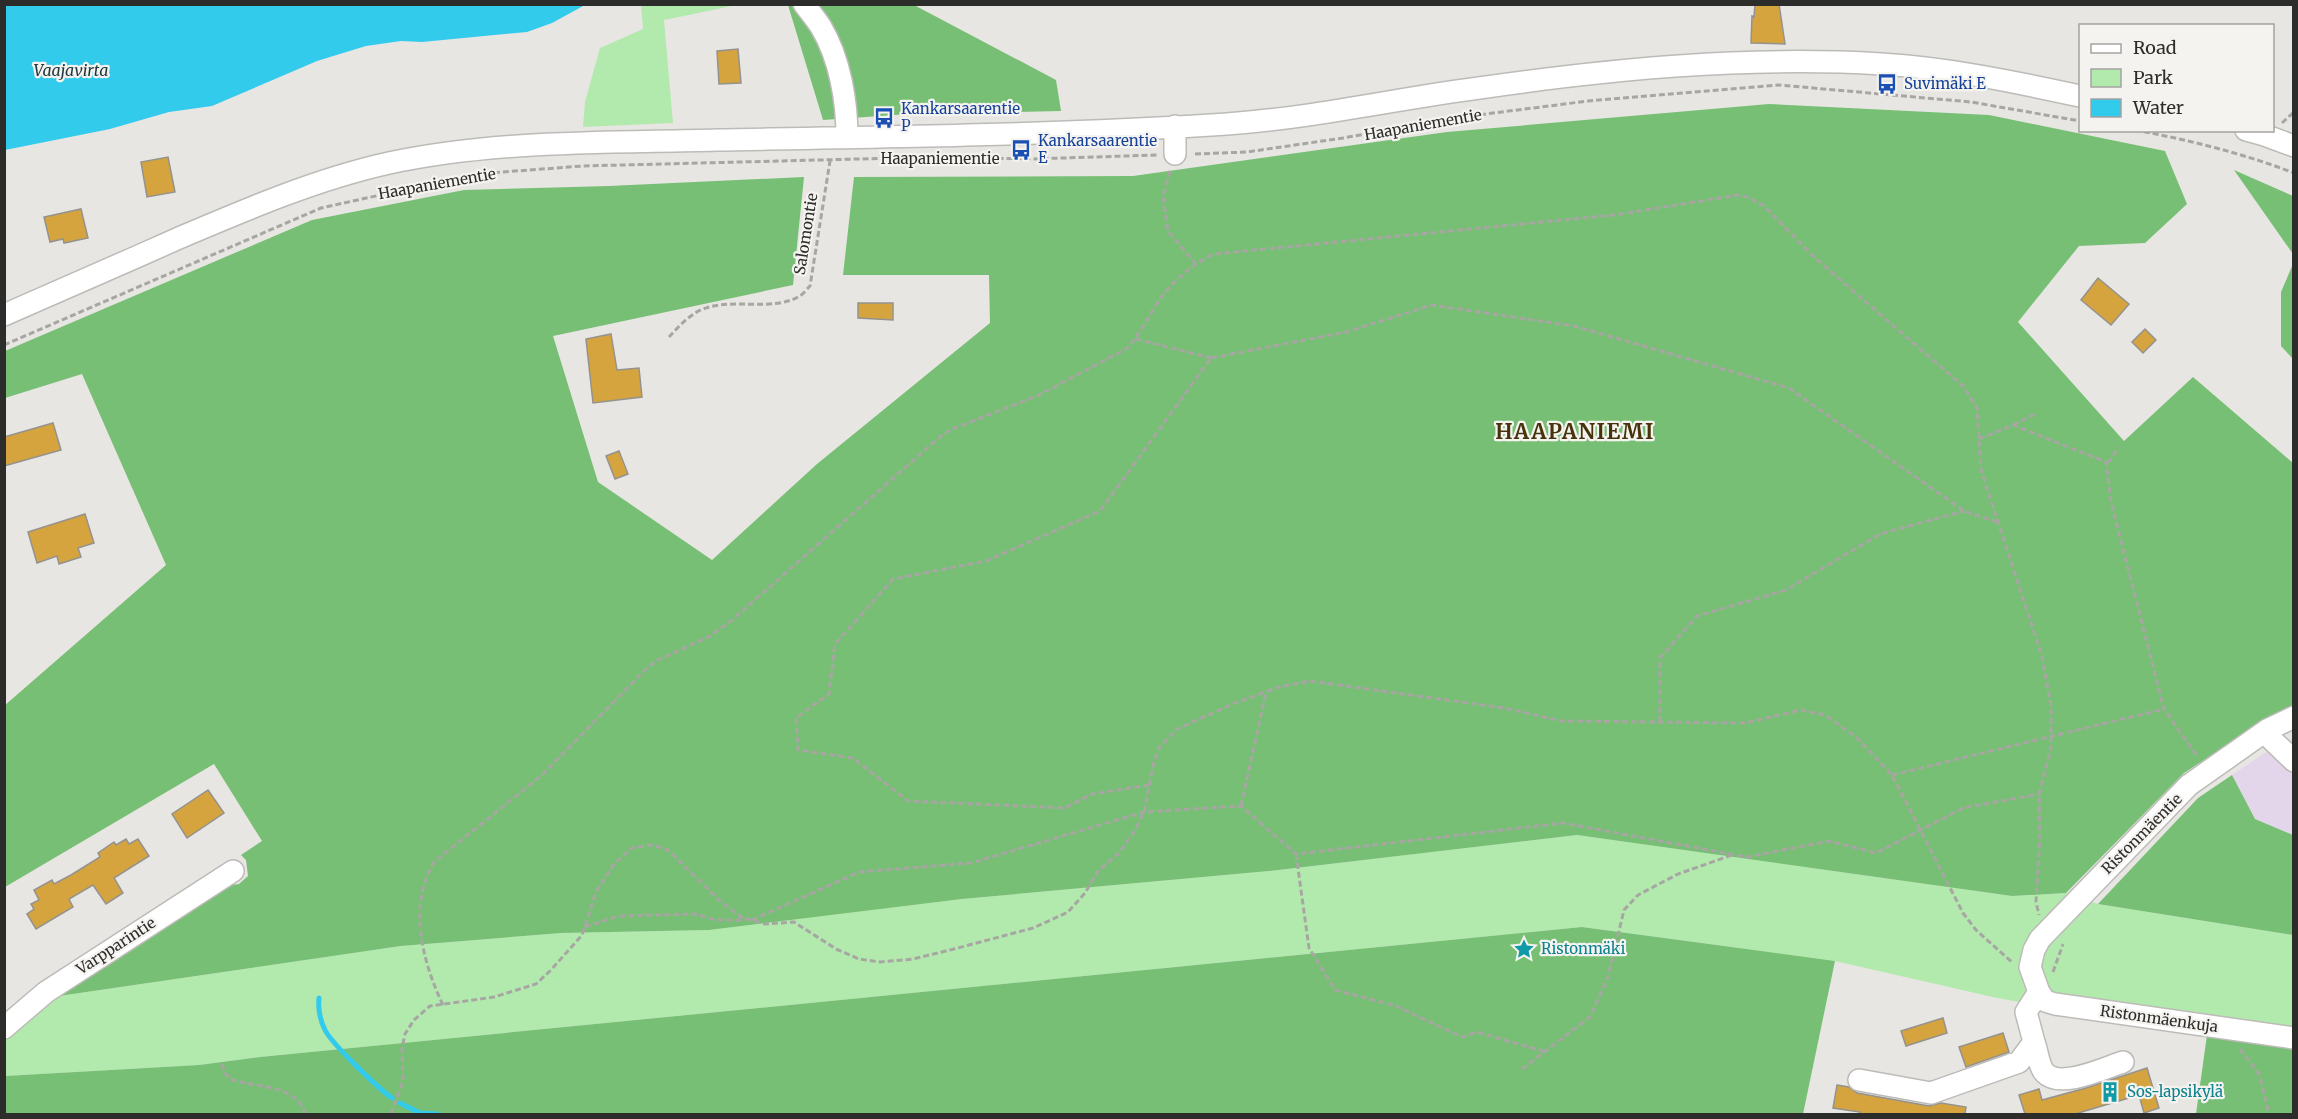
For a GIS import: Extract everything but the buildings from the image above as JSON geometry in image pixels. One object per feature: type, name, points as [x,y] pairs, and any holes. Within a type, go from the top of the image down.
[{"type":"street","points":[[804,4],[821,27],[835,57],[847,118],[839,138]]},
{"type":"street","name":"Haapaniementie","points":[[4,315],[231,215],[314,185],[383,164],[426,156],[518,146],[945,136],[1228,124],[1300,117],[1478,88],[1607,73],[1772,62],[1882,64],[1977,74],[2079,96]]},
{"type":"street","points":[[1174,154],[1175,126]]},
{"type":"street","points":[[2253,132],[2294,146]]},
{"type":"street","name":"Ristonmäentie","points":[[2123,1062],[2067,1080],[2054,1079],[2044,1072],[2026,1012],[2034,981],[2034,950],[2048,931],[2189,785],[2267,730],[2294,717]]},
{"type":"street","points":[[2267,730],[2272,740],[2294,761]]},
{"type":"street","name":"Varpparintie","points":[[4,1028],[46,992],[233,871]]},
{"type":"street","name":"Ristonmäenkuja","points":[[2034,981],[2045,1001],[2065,1006],[2294,1038]]},
{"type":"street","points":[[1859,1080],[1931,1093],[2019,1062],[2034,1042]]},
{"type":"path","name":"Haapaniementie","points":[[4,345],[321,208],[476,174],[583,166],[937,158],[1031,159],[1247,152],[1470,116],[1588,101],[1779,85],[1971,102],[2079,121]]},
{"type":"path","points":[[2146,132],[2183,139],[2262,161],[2294,173]]},
{"type":"path","name":"Salomontie","points":[[669,337],[684,322],[704,308],[730,303],[775,303],[800,296],[810,286],[830,160],[839,138]]},
{"type":"path","points":[[1174,154],[1163,196],[1168,231],[1195,263]]},
{"type":"path","points":[[443,1005],[428,969],[422,947],[420,925],[421,898],[426,875],[434,862],[541,777],[645,670],[656,661],[710,636],[732,620],[941,436],[952,429],[1037,396],[1126,349],[1136,339],[1161,297],[1195,263],[1214,255],[1614,215],[1738,195],[1749,197],[1764,206],[1814,257],[1963,386],[1977,408],[1981,470],[2042,656],[2051,706],[2051,747],[2038,794],[2040,836],[2036,902],[2039,916],[2048,931]]},
{"type":"path","points":[[1136,339],[1211,358],[1346,332],[1432,305],[1574,326],[1789,388],[1964,511],[2000,523]]},
{"type":"path","points":[[1149,785],[1092,794],[1065,808],[908,801],[853,758],[798,750],[796,718],[829,694],[835,644],[893,579],[986,561],[1100,511],[1211,358]]},
{"type":"path","points":[[1979,439],[2013,426],[2037,413]]},
{"type":"path","points":[[2013,426],[2106,462],[2111,502],[2164,710],[2209,772]]},
{"type":"path","points":[[2107,465],[2119,447]]},
{"type":"path","points":[[1660,722],[1660,658],[1697,616],[1786,590],[1880,534],[1964,511]]},
{"type":"path","points":[[391,1114],[403,1081],[402,1048],[405,1034],[414,1020],[430,1006],[494,997],[536,984],[582,934],[596,892],[614,864],[632,848],[652,845],[668,850],[720,901],[741,917],[765,924],[794,922],[836,949],[859,959],[880,962],[913,959],[1033,928],[1068,912],[1085,893],[1098,871],[1118,854],[1129,839],[1144,812],[1154,762],[1160,748],[1178,729],[1198,718],[1266,692],[1310,681],[1436,697],[1504,708],[1562,721],[1745,723],[1801,710],[1825,715],[1857,738],[1892,775],[1964,913],[1976,930],[2008,961],[2034,981]]},
{"type":"path","points":[[1242,806],[1266,692]]},
{"type":"path","points":[[1892,775],[2164,710]]},
{"type":"path","points":[[1296,854],[1563,823],[1747,857],[1829,841],[1876,853],[1963,808],[2038,794]]},
{"type":"path","points":[[585,927],[618,916],[694,914],[717,920],[751,920],[860,872],[971,863],[1144,812],[1242,806],[1296,854],[1309,948],[1335,990],[1396,1006],[1462,1036],[1477,1032],[1545,1052]]},
{"type":"path","points":[[1522,1070],[1590,1017],[1608,977],[1624,910],[1638,894],[1678,874],[1734,854]]},
{"type":"path","points":[[2225,1028],[2259,1074],[2269,1114]]},
{"type":"path","points":[[222,1064],[230,1079],[290,1093],[298,1101],[305,1114]]},
{"type":"shaded area","points":[[2293,738],[2293,835],[2255,819],[2232,775],[2275,746]]},
{"type":"green space","points":[[641,5],[737,5],[664,20],[673,123],[583,127],[585,102],[600,48],[643,29]]},
{"type":"green space","points":[[788,5],[914,5],[1056,80],[1061,111],[909,114],[823,120]]},
{"type":"green space","points":[[1769,104],[1989,115],[2165,151],[2187,204],[2145,243],[2079,246],[2018,322],[2124,441],[2193,377],[2293,463],[2293,707],[2270,717],[2184,773],[2066,893],[2012,896],[1577,835],[1269,871],[962,899],[709,930],[561,933],[401,946],[52,997],[225,886],[239,884],[248,876],[246,860],[241,855],[262,841],[214,764],[5,887],[4,706],[166,565],[82,374],[5,398],[5,351],[312,220],[464,190],[804,177],[793,285],[553,336],[598,482],[712,560],[817,464],[990,323],[989,275],[843,275],[854,177],[1133,176],[1447,132]]},
{"type":"green space","points":[[2234,170],[2293,196],[2293,254]]},
{"type":"green space","points":[[2293,264],[2293,359],[2281,346],[2281,292]]},
{"type":"green space","points":[[2232,775],[2255,819],[2293,835],[2293,935],[2098,904],[2198,798]]},
{"type":"green space","points":[[1577,835],[2012,896],[2066,893],[2098,904],[2293,935],[2293,1045],[2207,1035],[1997,998],[1835,961],[1582,927],[260,1057],[199,1065],[5,1076],[5,1025],[52,997],[401,946],[561,933],[709,930],[962,899],[1269,871]]},
{"type":"green space","points":[[1582,927],[1835,961],[1803,1114],[5,1114],[5,1076],[199,1065],[260,1057]]},
{"type":"green space","points":[[2207,1035],[2293,1045],[2293,1114],[2196,1114]]},
{"type":"water","name":"Vaajavirta","points":[[5,4],[585,5],[552,23],[527,32],[422,42],[401,41],[366,46],[317,61],[212,106],[169,112],[110,129],[5,150]]},
{"type":"waterway","points":[[319,998],[321,1018],[329,1037],[356,1066],[392,1098]]},
{"type":"waterway","points":[[400,1103],[420,1113],[438,1114]]},
{"type":"place","name":"Suvimäki E","points":[[1887,84]]},
{"type":"place","name":"Kankarsaarentie P","points":[[884,118]]},
{"type":"place","name":"Kankarsaarentie E","points":[[1021,150]]},
{"type":"place","name":"Ristonmäki","points":[[1524,949]]},
{"type":"place","name":"Sos-lapsikylä","points":[[2110,1092]]},
{"type":"district","name":"HAAPANIEMI","points":[[1575,432]]}]
